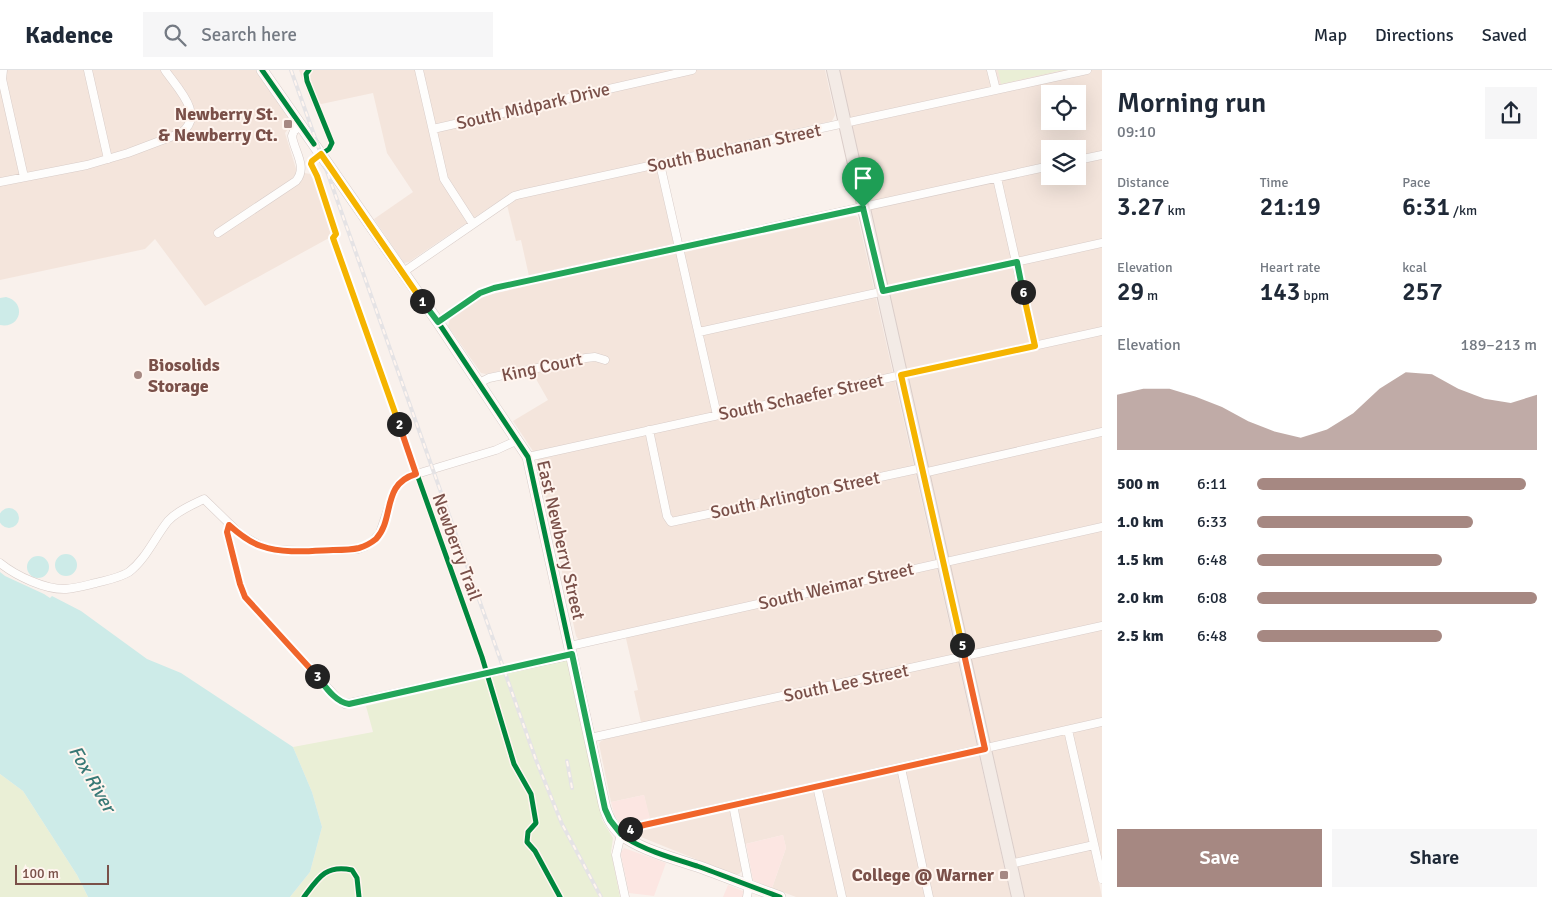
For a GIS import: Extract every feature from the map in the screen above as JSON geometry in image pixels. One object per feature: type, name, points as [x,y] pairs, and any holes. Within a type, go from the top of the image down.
[{"type":"main road","name":"East Newberry Street","points":[[262,70],[438,322],[528,457],[605,809],[610,820],[621,834]]},
{"type":"main road","points":[[833,70],[1018,897]]},
{"type":"main road","points":[[621,834],[634,842],[668,856],[780,897]]},
{"type":"street","points":[[3,70],[2,79],[24,177]]},
{"type":"street","points":[[88,70],[108,159]]},
{"type":"street","points":[[0,182],[108,159],[181,133],[188,128],[191,118],[189,106],[165,70]]},
{"type":"street","points":[[420,70],[444,180],[473,224]]},
{"type":"street","name":"South Midpark Drive","points":[[433,129],[692,70]]},
{"type":"street","points":[[991,70],[996,90]]},
{"type":"street","name":"South Buchanan Street","points":[[402,273],[514,196],[1087,70]]},
{"type":"street","points":[[218,233],[296,181],[300,176],[302,171],[292,136],[294,131],[300,126]]},
{"type":"street","points":[[1086,158],[1102,155]]},
{"type":"street","points":[[660,164],[717,415]]},
{"type":"street","points":[[438,322],[480,293],[494,288],[1041,168]]},
{"type":"street","points":[[997,178],[1035,346]]},
{"type":"street","points":[[699,332],[1102,243]]},
{"type":"street","name":"South Schaefer Street","points":[[528,457],[1102,331]]},
{"type":"street","name":"King Court","points":[[479,382],[489,378],[586,358],[595,357],[604,360]]},
{"type":"street","name":"South Arlington Street","points":[[649,430],[671,522],[1102,432]]},
{"type":"street","points":[[0,563],[36,583],[51,588],[66,589],[109,580],[129,571],[138,563],[168,520],[204,499],[229,525],[250,541],[261,546],[276,550],[318,551],[358,548],[370,543],[380,533],[395,488],[403,479],[496,450],[518,440]]},
{"type":"street","name":"South Weimar Street","points":[[229,525],[227,532],[245,597],[338,699],[345,704],[1102,527]]},
{"type":"street","name":"South Lee Street","points":[[590,738],[1102,626]]},
{"type":"street","points":[[625,897],[616,855],[621,834],[644,825],[1102,722]]},
{"type":"street","points":[[1068,730],[1102,879]]},
{"type":"street","points":[[901,768],[930,897]]},
{"type":"street","points":[[817,786],[842,897]]},
{"type":"street","points":[[733,805],[749,885],[747,897]]},
{"type":"street","points":[[1010,864],[1094,845]]},
{"type":"shaded area","points":[[0,70],[256,70],[289,118],[291,125],[285,133],[297,172],[311,174],[334,233],[329,238],[205,306],[155,239],[145,249],[0,280]]},
{"type":"shaded area","points":[[299,70],[825,70],[835,115],[832,121],[655,160],[676,254],[853,216],[858,218],[1011,897],[796,897],[772,888],[786,848],[783,835],[737,846],[742,871],[735,875],[641,837],[642,828],[651,826],[644,795],[611,802],[599,744],[605,739],[643,731],[634,691],[638,690],[624,630],[579,640],[576,636],[537,457],[513,421],[548,400],[528,365],[486,374],[481,373],[448,326],[450,319],[484,296],[531,285],[521,240],[516,241],[505,197],[409,262],[404,263],[374,219],[413,192],[387,153],[373,93],[312,106]]},
{"type":"shaded area","points":[[839,70],[1102,70],[1102,866],[1096,868],[1102,897],[1025,897]]},
{"type":"shaded area","points":[[644,795],[650,818],[620,824],[614,814],[611,802]]},
{"type":"shaded area","points":[[783,835],[786,848],[772,888],[753,880],[746,844]]},
{"type":"shaded area","points":[[624,848],[666,863],[654,896],[629,893],[621,855]]},
{"type":"shaded area","points":[[728,885],[745,892],[743,897],[723,897]]},
{"type":"green space","points":[[998,70],[1063,70],[1001,84]]},
{"type":"green space","points":[[568,659],[602,820],[613,838],[611,852],[620,897],[290,897],[310,872],[322,827],[312,792],[293,747],[373,732],[366,706]]},
{"type":"green space","points":[[0,774],[23,791],[77,875],[88,897],[0,897]]},
{"type":"water","points":[[6,297],[17,304],[19,314],[13,323],[0,325],[0,298]]},
{"type":"water","points":[[5,508],[13,508],[19,514],[19,522],[13,528],[5,528],[-1,522],[-1,514]]},
{"type":"water","points":[[66,554],[74,557],[77,565],[74,573],[66,576],[58,573],[55,565],[58,557]]},
{"type":"water","points":[[38,556],[46,559],[49,567],[46,575],[38,578],[30,575],[27,567],[30,559]]},
{"type":"water","name":"Fox River","points":[[0,572],[50,598],[52,596],[81,611],[147,659],[181,673],[293,747],[312,792],[322,827],[310,872],[290,897],[88,897],[77,875],[23,791],[0,774]]},
{"type":"railway","points":[[291,70],[536,760],[562,824],[601,897]]},
{"type":"railway","points":[[567,761],[572,788]]},
{"type":"cycle path","points":[[262,70],[314,144]]},
{"type":"cycle path","name":"Newberry Trail","points":[[309,70],[306,74],[307,81],[332,143],[329,149],[312,161],[311,164],[317,176],[336,234],[333,238],[482,657],[514,764],[531,794],[536,823],[528,832],[527,842],[535,851],[560,897]]},
{"type":"cycle path","points":[[340,183],[438,322],[528,457],[604,804],[612,823],[622,835],[642,847],[780,897]]},
{"type":"cycle path","points":[[304,897],[318,879],[329,871],[336,869],[352,870],[357,878],[359,897]]},
{"type":"place","name":"Newberry St. & Newberry Ct.","points":[[288,124]]},
{"type":"place","name":"Biosolids Storage","points":[[138,375]]},
{"type":"place","name":"College @ Warner","points":[[1004,875]]},
{"type":"route","points":[[321,154],[355,206],[438,322],[486,290],[863,208],[883,291],[1017,262],[1019,270],[1035,346],[901,375],[985,749],[644,825],[621,834],[610,820],[605,809],[572,654],[345,704],[338,699],[245,597],[227,532],[229,525],[250,541],[276,550],[318,551],[354,549],[366,546],[380,533],[395,488],[403,479],[416,474],[333,238],[336,234],[317,176],[311,164],[321,154]]}]
